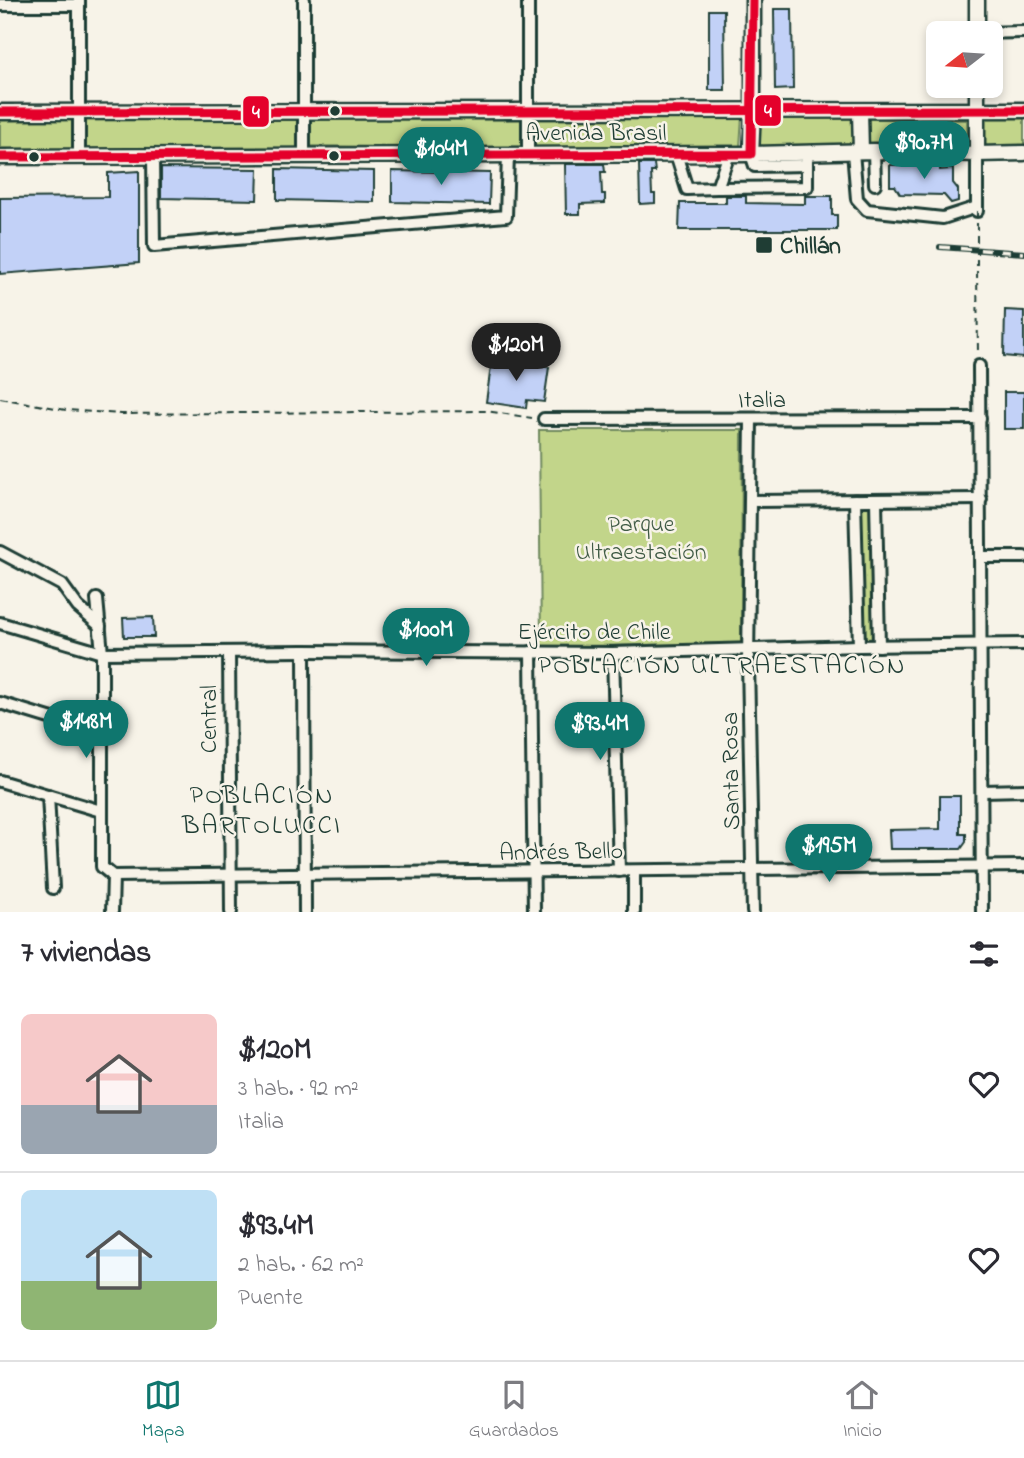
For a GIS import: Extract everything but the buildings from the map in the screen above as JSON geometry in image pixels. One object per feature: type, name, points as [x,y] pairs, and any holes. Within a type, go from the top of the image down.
[{"type":"main road","points":[[751,154],[753,0]]},
{"type":"main road","points":[[977,0],[977,21]]},
{"type":"main road","points":[[977,98],[977,154]]},
{"type":"main road","name":"Avenida Brasil","points":[[0,112],[1024,110]]},
{"type":"main road","points":[[860,111],[863,151]]},
{"type":"main road","name":"Avenida Brasil","points":[[0,157],[751,154],[807,159],[863,151],[1024,153]]},
{"type":"street","points":[[304,0],[304,156]]},
{"type":"street","points":[[528,0],[528,155]]},
{"type":"street","points":[[0,5],[79,2],[79,156]]},
{"type":"street","points":[[1003,32],[1024,32]]},
{"type":"street","points":[[863,151],[857,199],[867,211],[943,218],[977,209],[977,154]]},
{"type":"street","points":[[863,151],[875,184]]},
{"type":"street","points":[[676,154],[687,189],[807,187],[807,159]]},
{"type":"street","points":[[717,188],[729,154]]},
{"type":"street","points":[[153,156],[154,246],[506,216],[508,155]]},
{"type":"street","points":[[979,366],[982,912]]},
{"type":"street","name":"Italia","points":[[544,419],[980,418]]},
{"type":"street","name":"Santa Rosa","points":[[751,420],[748,650],[753,912]]},
{"type":"street","points":[[751,501],[981,499]]},
{"type":"street","points":[[855,500],[859,646]]},
{"type":"street","points":[[876,500],[879,646]]},
{"type":"street","points":[[0,552],[62,585],[78,607],[100,626]]},
{"type":"street","points":[[981,557],[1024,557]]},
{"type":"street","points":[[97,599],[102,653],[102,867],[113,876],[112,912]]},
{"type":"street","name":"Ejército de Chile","points":[[0,623],[102,653],[613,653],[1024,644]]},
{"type":"street","points":[[304,651],[305,912]]},
{"type":"street","name":"Central","points":[[229,652],[231,912]]},
{"type":"street","points":[[531,652],[534,912]]},
{"type":"street","points":[[613,653],[619,871]]},
{"type":"street","points":[[0,703],[102,734]]},
{"type":"street","points":[[0,781],[101,811]]},
{"type":"street","points":[[983,790],[1024,790]]},
{"type":"street","points":[[48,795],[52,888]]},
{"type":"street","name":"Andrés Bello","points":[[113,876],[1024,866]]},
{"type":"street","points":[[634,871],[634,912]]},
{"type":"path","points":[[977,209],[979,366]]},
{"type":"path","points":[[0,397],[66,410],[121,414],[486,411],[544,419]]},
{"type":"green space","points":[[1024,115],[1024,146],[984,146],[984,116]]},
{"type":"green space","points":[[300,116],[301,151],[86,152],[86,117]]},
{"type":"green space","points":[[309,116],[522,118],[523,148],[309,146]]},
{"type":"green space","points":[[742,116],[740,147],[533,148],[532,118]]},
{"type":"green space","points":[[760,116],[967,120],[968,147],[760,147]]},
{"type":"green space","points":[[75,117],[75,152],[0,152],[0,119]]},
{"type":"green space","name":"Parque Ultraestación","points":[[539,430],[742,430],[741,643],[541,647]]},
{"type":"green space","points":[[857,507],[872,507],[875,639],[861,640]]},
{"type":"railway","points":[[940,247],[1024,253]]},
{"type":"transit line","name":"4","points":[[0,157],[751,154],[753,0]]},
{"type":"transit line","name":"4","points":[[0,112],[1024,110]]},
{"type":"place","name":"Chillán","points":[[764,245]]},
{"type":"district","name":"POBLACIÓN ULTRAESTACIÓN","points":[[722,664]]},
{"type":"district","name":"POBLACIÓN BARTOLUCCI","points":[[262,809]]}]
